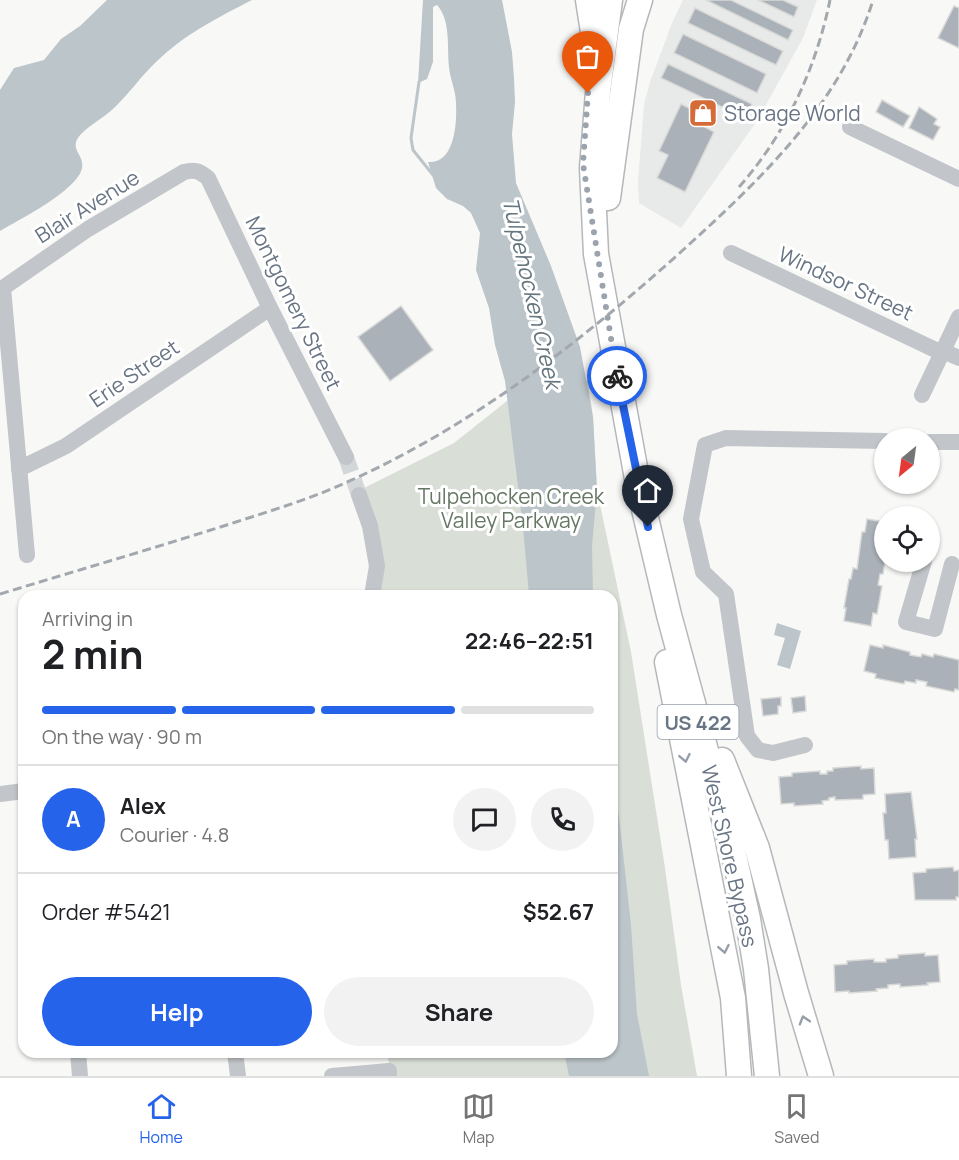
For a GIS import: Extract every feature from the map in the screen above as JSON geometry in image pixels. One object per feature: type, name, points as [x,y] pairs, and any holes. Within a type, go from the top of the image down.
[{"type":"highway","points":[[588,0],[593,41],[583,164],[596,246]]},
{"type":"highway","name":"West Shore Bypass","points":[[610,0],[598,92],[592,168],[596,246],[616,370],[638,484],[669,615],[733,850],[748,919],[756,969],[767,1076]]},
{"type":"highway","name":"West Shore Bypass","points":[[624,0],[607,159],[609,247],[639,417],[687,630],[756,886],[770,973],[781,1076]]},
{"type":"highway","points":[[608,198],[631,29],[640,0]]},
{"type":"highway","points":[[616,370],[664,649],[733,998],[740,1076]]},
{"type":"highway","name":"US 422","points":[[722,760],[757,848],[821,1076]]},
{"type":"street","points":[[850,127],[959,179]]},
{"type":"street","name":"Blair Avenue","points":[[1,289],[88,229],[184,171],[194,169],[201,172]]},
{"type":"street","name":"Montgomery Street","points":[[201,172],[208,178],[270,308],[346,457]]},
{"type":"street","name":"Windsor Street","points":[[731,253],[959,358]]},
{"type":"street","points":[[1,289],[27,555]]},
{"type":"street","name":"Erie Street","points":[[19,469],[66,446],[270,308]]},
{"type":"street","points":[[922,395],[959,317]]},
{"type":"street","points":[[805,745],[773,753],[758,750],[747,736],[726,594],[703,572],[691,519],[705,445],[726,438],[874,441]]},
{"type":"street","points":[[940,442],[959,442]]},
{"type":"street","points":[[359,495],[370,526],[376,566],[373,590]]},
{"type":"street","points":[[921,572],[906,622],[935,629],[956,565],[940,561]]},
{"type":"street","points":[[0,794],[18,792]]},
{"type":"street","points":[[78,1058],[80,1076]]},
{"type":"street","points":[[236,1058],[238,1076]]},
{"type":"street","points":[[332,1076],[389,1073]]},
{"type":"shaded area","name":"Storage World","points":[[683,0],[817,0],[803,38],[757,121],[681,228],[639,203],[638,182],[644,104],[672,23]]},
{"type":"green space","name":"Tulpehocken Creek Valley Parkway","points":[[588,381],[593,417],[597,490],[618,590],[378,590],[383,566],[364,488],[454,443],[507,401]]},
{"type":"green space","name":"Tulpehocken Creek Valley Parkway","points":[[618,590],[631,652],[681,985],[697,1076],[396,1076],[391,1070],[388,1058],[618,1058]]},
{"type":"water","points":[[107,0],[252,0],[190,35],[156,62],[113,109],[77,139],[76,148],[82,168],[70,186],[47,204],[0,231],[0,90],[14,68],[44,60],[61,39],[80,26]]},
{"type":"water","name":"Tulpehocken Creek","points":[[423,0],[502,0],[512,52],[514,78],[515,102],[512,134],[516,183],[551,266],[580,347],[593,417],[597,490],[592,546],[593,590],[529,590],[505,381],[495,345],[489,308],[476,270],[480,233],[471,213],[463,206],[447,199],[436,188],[428,162],[437,161],[449,149],[456,121],[455,94],[449,67],[448,34],[444,18],[437,5],[433,7],[433,62],[427,79],[418,83]]},
{"type":"water","points":[[777,623],[801,631],[790,669],[777,665],[785,638],[774,635]]},
{"type":"water","points":[[618,810],[631,925],[637,1014],[649,1076],[569,1076],[565,1058],[618,1058]]},
{"type":"building","points":[[706,0],[731,0],[793,30],[788,40]]},
{"type":"building","points":[[758,0],[783,0],[798,7],[794,17]]},
{"type":"building","points":[[954,6],[959,8],[959,48],[938,38]]},
{"type":"building","points":[[695,8],[783,51],[776,65],[688,23]]},
{"type":"building","points":[[683,34],[766,74],[757,93],[674,53]]},
{"type":"building","points":[[668,64],[752,104],[745,118],[661,78]]},
{"type":"building","points":[[882,100],[910,116],[903,127],[876,112]]},
{"type":"building","points":[[681,104],[709,118],[705,127],[714,132],[685,192],[657,178],[668,155],[659,151]]},
{"type":"building","points":[[919,107],[937,119],[934,124],[940,127],[933,140],[909,128]]},
{"type":"building","points":[[401,306],[433,350],[390,381],[358,337]]},
{"type":"building","points":[[867,519],[874,520],[874,572],[883,572],[880,574],[878,585],[882,586],[877,614],[873,613],[871,626],[844,621],[849,579],[851,579],[853,568],[857,569],[862,532],[865,532]]},
{"type":"building","points":[[870,645],[883,648],[883,645],[921,657],[922,654],[933,657],[934,654],[959,660],[959,690],[955,689],[954,692],[926,686],[927,682],[916,680],[916,683],[905,681],[904,684],[875,678],[876,674],[864,671]]},
{"type":"building","points":[[805,696],[806,711],[793,713],[791,698]]},
{"type":"building","points":[[781,697],[778,714],[763,716],[761,699]]},
{"type":"building","points":[[861,766],[861,769],[874,768],[875,794],[863,795],[863,799],[835,800],[835,797],[829,798],[829,800],[822,801],[823,804],[794,806],[794,803],[781,804],[779,777],[792,776],[792,773],[820,771],[820,774],[827,774],[827,771],[833,771],[833,768]]},
{"type":"building","points":[[911,792],[917,839],[915,839],[916,857],[889,859],[883,813],[886,813],[885,794]]},
{"type":"building","points":[[953,867],[954,871],[959,870],[959,897],[956,897],[956,900],[915,900],[913,873],[926,872],[926,869]]},
{"type":"building","points":[[925,953],[925,956],[938,955],[940,982],[900,987],[900,984],[888,985],[888,988],[876,989],[877,991],[835,992],[834,965],[847,964],[847,961],[874,959],[874,962],[886,962],[886,959],[898,958],[898,955]]},
{"type":"waterway","points":[[419,82],[411,138],[413,150],[433,175]]},
{"type":"tunnel","points":[[346,457],[359,495]]},
{"type":"railway","points":[[739,187],[771,145],[797,99],[816,50],[830,0]]},
{"type":"railway","points":[[0,594],[236,522],[332,489],[392,461],[437,436],[523,380],[644,284],[741,196],[769,167],[819,106],[841,73],[859,38],[873,0]]},
{"type":"way so far","points":[[588,93],[583,164],[617,376]]},
{"type":"place","name":"Storage World","points":[[703,113]]},
{"type":"route","points":[[617,376],[648,527]]}]
